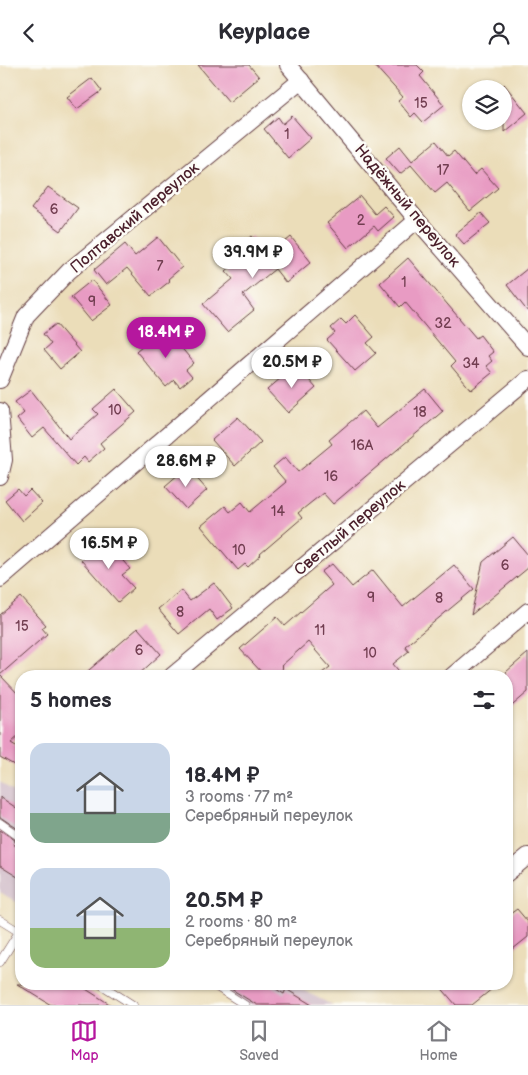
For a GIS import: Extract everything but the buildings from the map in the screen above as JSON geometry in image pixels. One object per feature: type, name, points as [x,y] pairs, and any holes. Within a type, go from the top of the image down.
[{"type":"street","name":"Надёжный переулок","points":[[288,65],[417,219],[528,347]]},
{"type":"street","name":"Полтавский переулок","points":[[0,380],[26,317],[70,271],[301,80]]},
{"type":"street","points":[[0,579],[417,219]]},
{"type":"street","name":"Светлый переулок","points":[[179,670],[528,379]]},
{"type":"street","points":[[0,411],[4,459],[0,477]]},
{"type":"street","points":[[459,670],[528,611]]},
{"type":"street","points":[[513,868],[528,856]]},
{"type":"lane","points":[[0,823],[15,834]]},
{"type":"lane","points":[[0,920],[15,930]]},
{"type":"lane","points":[[0,962],[15,940]]},
{"type":"lane","points":[[110,990],[134,1005]]},
{"type":"lane","points":[[221,990],[245,1005]]},
{"type":"shaded area","points":[[0,782],[15,793],[15,901],[0,892]]},
{"type":"shaded area","points":[[219,990],[303,990],[332,1005],[243,1005]]}]
